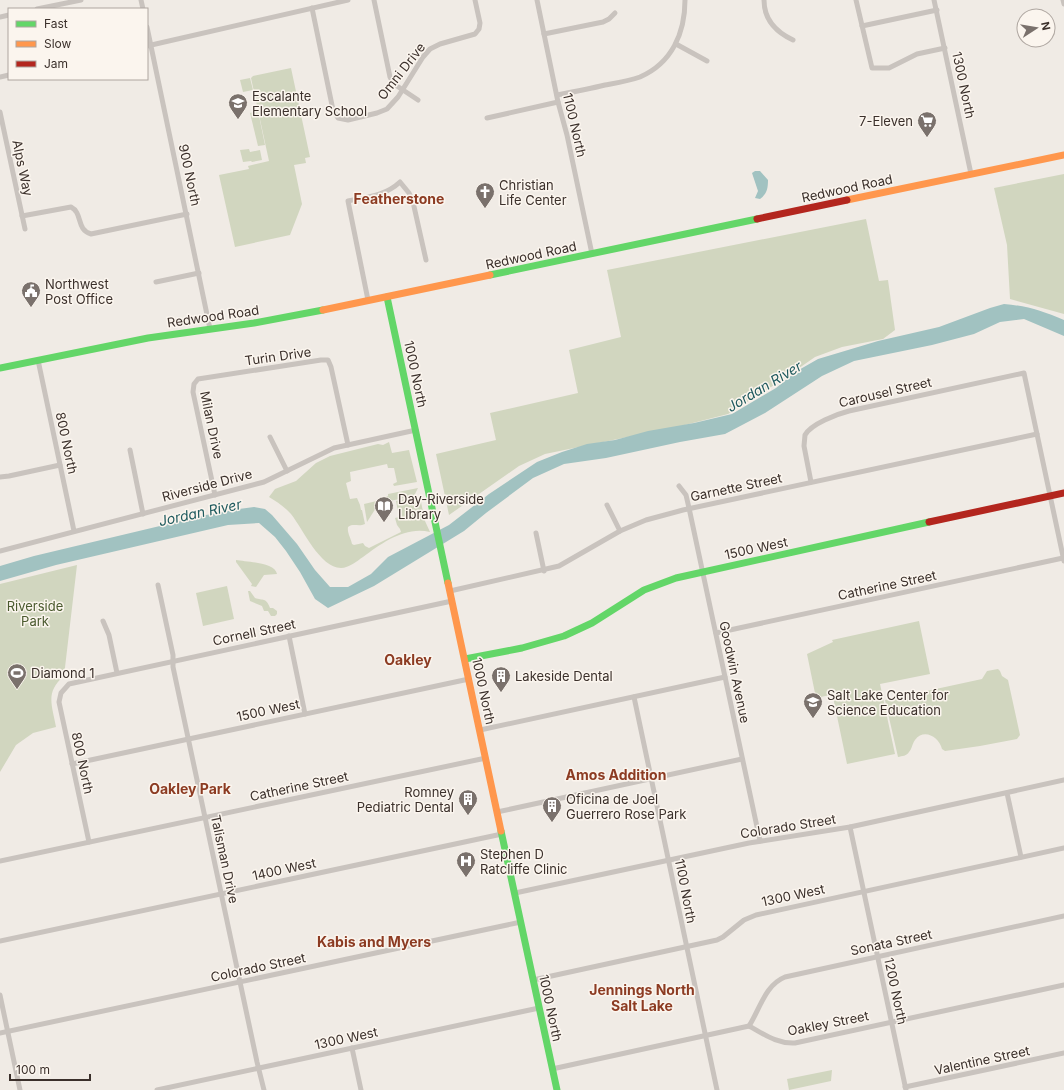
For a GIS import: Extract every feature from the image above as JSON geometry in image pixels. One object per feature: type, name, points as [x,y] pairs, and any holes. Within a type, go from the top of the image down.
[{"type":"street","points":[[42,8],[81,0]]},
{"type":"street","points":[[149,46],[348,0]]},
{"type":"street","points":[[374,0],[390,78],[394,84],[418,100]]},
{"type":"street","name":"Omni Drive","points":[[312,8],[332,107],[338,118],[348,120],[382,111],[392,105],[423,57],[430,49],[445,42],[472,35],[479,29],[479,20],[475,0]]},
{"type":"street","name":"1100 North","points":[[537,0],[592,254]]},
{"type":"street","points":[[557,95],[627,81],[649,72],[662,62],[676,44],[684,21],[685,0]]},
{"type":"street","points":[[764,0],[764,8],[769,22],[778,32],[793,40]]},
{"type":"street","points":[[856,0],[872,68],[890,68],[917,54],[945,48]]},
{"type":"street","name":"1300 North","points":[[934,0],[972,174]]},
{"type":"street","points":[[1063,0],[1064,4]]},
{"type":"street","points":[[862,26],[937,10]]},
{"type":"street","points":[[544,34],[603,22],[615,13]]},
{"type":"street","points":[[676,44],[707,61]]},
{"type":"street","name":"900 North","points":[[149,46],[187,214],[210,329]]},
{"type":"street","points":[[487,118],[558,102]]},
{"type":"street","name":"Alps Way","points":[[0,112],[25,230]]},
{"type":"street","name":"Redwood Road","points":[[0,368],[148,338],[286,317],[387,297],[1064,155]]},
{"type":"street","points":[[368,300],[348,201],[383,194],[400,182],[409,193],[413,202],[426,260]]},
{"type":"street","points":[[22,216],[71,207],[77,212],[82,228],[91,234],[187,214]]},
{"type":"street","points":[[156,282],[199,273]]},
{"type":"street","name":"1000 North","points":[[387,297],[557,1090]]},
{"type":"street","name":"800 North","points":[[38,360],[74,531]]},
{"type":"street","name":"Turin Drive","points":[[194,384],[196,380],[201,378],[328,360],[331,367],[348,445]]},
{"type":"street","name":"Carousel Street","points":[[811,482],[804,446],[805,435],[809,430],[826,420],[849,410],[1024,373],[1037,434]]},
{"type":"street","name":"Milan Drive","points":[[194,384],[193,392],[215,495]]},
{"type":"street","name":"Riverside Drive","points":[[0,551],[264,482],[329,450],[416,430]]},
{"type":"street","points":[[1037,434],[1064,560]]},
{"type":"street","name":"Garnette Street","points":[[450,591],[544,571],[566,563],[599,542],[620,531],[646,520],[689,508],[1037,434]]},
{"type":"street","points":[[270,437],[287,471]]},
{"type":"street","points":[[130,450],[143,514]]},
{"type":"street","points":[[0,477],[60,465]]},
{"type":"street","name":"Goodwin Avenue","points":[[679,486],[686,495],[689,508],[760,841]]},
{"type":"street","name":"1500 West","points":[[465,659],[539,643],[566,635],[599,619],[644,591],[670,580],[703,571],[1064,494]]},
{"type":"street","points":[[607,505],[620,531]]},
{"type":"street","points":[[536,533],[544,571]]},
{"type":"street","name":"Catherine Street","points":[[716,633],[1064,560]]},
{"type":"street","name":"Talisman Drive","points":[[158,584],[173,654],[173,667],[188,739],[264,1090]]},
{"type":"street","name":"Cornell Street","points":[[63,690],[73,682],[452,601]]},
{"type":"street","points":[[103,621],[109,635],[117,673]]},
{"type":"street","points":[[289,636],[305,714]]},
{"type":"street","points":[[480,730],[725,677]]},
{"type":"street","name":"1500 West","points":[[72,764],[469,680]]},
{"type":"street","name":"800 North","points":[[63,690],[59,702],[89,842]]},
{"type":"street","name":"1100 North","points":[[634,697],[717,1090]]},
{"type":"street","name":"Catherine Street","points":[[0,861],[486,758]]},
{"type":"street","points":[[497,812],[742,759]]},
{"type":"street","name":"Colorado Street","points":[[515,893],[760,841],[850,827],[1064,780]]},
{"type":"street","points":[[1007,793],[1021,857]]},
{"type":"street","name":"1200 North","points":[[850,827],[906,1089]]},
{"type":"street","name":"1400 West","points":[[0,941],[502,834]]},
{"type":"street","name":"1300 West","points":[[533,980],[721,938],[744,920],[756,914],[1064,848]]},
{"type":"street","name":"Sonata Street","points":[[749,1026],[768,990],[781,978],[789,975],[1064,916]]},
{"type":"street","name":"Colorado Street","points":[[0,1033],[521,922]]},
{"type":"street","name":"Oakley Street","points":[[749,1026],[775,1040],[790,1043],[1064,984]]},
{"type":"street","points":[[0,995],[20,1090]]},
{"type":"street","name":"1300 West","points":[[157,1090],[539,1008]]},
{"type":"street","points":[[552,1069],[749,1026]]},
{"type":"street","points":[[352,1048],[361,1090]]},
{"type":"street","name":"Valentine Street","points":[[906,1089],[1064,1053]]},
{"type":"green space","points":[[291,68],[310,157],[305,158],[306,163],[294,165],[302,204],[290,235],[235,247],[219,175],[249,169],[248,166],[269,161],[251,78],[253,76]]},
{"type":"green space","points":[[250,78],[253,90],[243,92],[240,80]]},
{"type":"green space","points":[[258,111],[265,145],[258,146],[250,113]]},
{"type":"green space","points":[[249,149],[250,152],[260,150],[262,160],[243,162],[240,150]]},
{"type":"green space","points":[[1064,174],[1064,314],[1010,299],[1007,245],[994,188]]},
{"type":"green space","points":[[866,219],[879,281],[888,280],[895,330],[883,339],[842,347],[815,357],[728,414],[681,426],[545,454],[519,466],[449,515],[436,454],[496,440],[490,413],[578,393],[569,350],[621,337],[607,270]]},
{"type":"green space","points":[[389,442],[392,453],[409,450],[417,482],[394,486],[393,484],[397,482],[394,468],[388,468],[387,464],[350,472],[351,481],[346,483],[350,499],[357,498],[362,510],[365,524],[352,525],[348,527],[352,544],[363,543],[369,548],[401,532],[395,518],[399,517],[396,501],[414,497],[421,502],[425,521],[430,532],[412,531],[394,537],[378,546],[350,566],[341,568],[333,566],[319,555],[289,511],[269,497],[275,489],[296,481],[316,463],[330,456],[378,444],[383,445]]},
{"type":"green space","points":[[418,488],[414,496],[385,502],[383,500],[388,496],[388,494]]},
{"type":"green space","points":[[381,500],[367,522],[364,504]]},
{"type":"green space","points":[[236,560],[266,565],[275,570],[277,574],[264,575],[256,587],[251,586],[252,584]]},
{"type":"green space","name":"Riverside Park","points":[[77,565],[64,676],[54,688],[51,699],[56,727],[33,733],[16,745],[0,772],[0,584]]},
{"type":"green space","points":[[227,586],[234,619],[203,626],[196,593]]},
{"type":"green space","points":[[248,591],[250,591],[255,598],[266,601],[270,608],[277,611],[277,614],[275,616],[271,616],[268,611],[264,611],[262,606],[250,601]]},
{"type":"green space","points":[[919,621],[930,674],[880,684],[895,754],[847,764],[833,697],[830,695],[816,698],[807,654],[833,642],[832,640]]},
{"type":"green space","points":[[998,669],[1002,676],[1008,680],[1020,735],[1017,739],[945,751],[935,738],[927,734],[919,736],[913,743],[908,753],[904,756],[898,757],[885,700],[982,679],[987,671]]},
{"type":"green space","points":[[832,1070],[831,1081],[789,1090],[787,1079]]},
{"type":"water","points":[[755,171],[760,171],[768,180],[767,191],[760,199],[755,198],[758,191],[752,173]]},
{"type":"water","points":[[1004,304],[1035,309],[1064,320],[1064,336],[1024,319],[1000,322],[974,334],[932,345],[854,361],[822,376],[765,413],[725,434],[606,458],[564,464],[533,478],[464,531],[374,586],[328,608],[315,599],[286,551],[275,537],[259,523],[228,525],[56,565],[0,581],[0,566],[34,556],[206,515],[254,507],[265,509],[272,515],[297,544],[315,570],[330,587],[348,587],[371,574],[388,557],[449,525],[489,494],[537,462],[587,444],[615,440],[648,431],[694,423],[732,414],[776,388],[797,371],[818,359],[878,341],[939,327]]},
{"type":"traffic: fast","points":[[490,275],[757,219]]},
{"type":"traffic: fast","points":[[387,297],[448,583]]},
{"type":"traffic: fast","points":[[0,368],[148,338],[254,323],[323,310]]},
{"type":"traffic: fast","points":[[465,659],[522,648],[564,636],[592,623],[644,590],[676,578],[929,522]]},
{"type":"traffic: fast","points":[[501,831],[557,1090]]},
{"type":"traffic: slow","points":[[847,200],[1064,155]]},
{"type":"traffic: slow","points":[[323,310],[490,275]]},
{"type":"traffic: slow","points":[[448,583],[501,831]]},
{"type":"traffic: jam","points":[[757,219],[847,200]]},
{"type":"traffic: jam","points":[[929,522],[1064,493]]},
{"type":"place","name":"Escalante Elementary School","points":[[238,120]]},
{"type":"place","name":"7-Eleven","points":[[927,138]]},
{"type":"place","name":"Christian Life Center","points":[[485,209]]},
{"type":"place","name":"Northwest Post Office","points":[[31,308]]},
{"type":"place","name":"Day-Riverside Library","points":[[384,523]]},
{"type":"place","name":"Diamond 1","points":[[17,690]]},
{"type":"place","name":"Lakeside Dental","points":[[501,693]]},
{"type":"place","name":"Salt Lake Center for Science Education","points":[[813,719]]},
{"type":"place","name":"Romney Pediatric Dental","points":[[468,816]]},
{"type":"place","name":"Oficina de Joel Guerrero Rose Park","points":[[552,823]]},
{"type":"place","name":"Stephen D Ratcliffe Clinic","points":[[466,878]]},
{"type":"district","name":"Featherstone","points":[[399,198]]},
{"type":"district","name":"Oakley","points":[[408,659]]},
{"type":"district","name":"Amos Addition","points":[[616,774]]},
{"type":"district","name":"Oakley Park","points":[[190,788]]},
{"type":"district","name":"Kabis and Myers","points":[[374,941]]},
{"type":"district","name":"Jennings North Salt Lake","points":[[642,998]]},
{"type":"water label","name":"Jordan River","points":[[764,386]]},
{"type":"water label","name":"Jordan River","points":[[200,512]]}]
